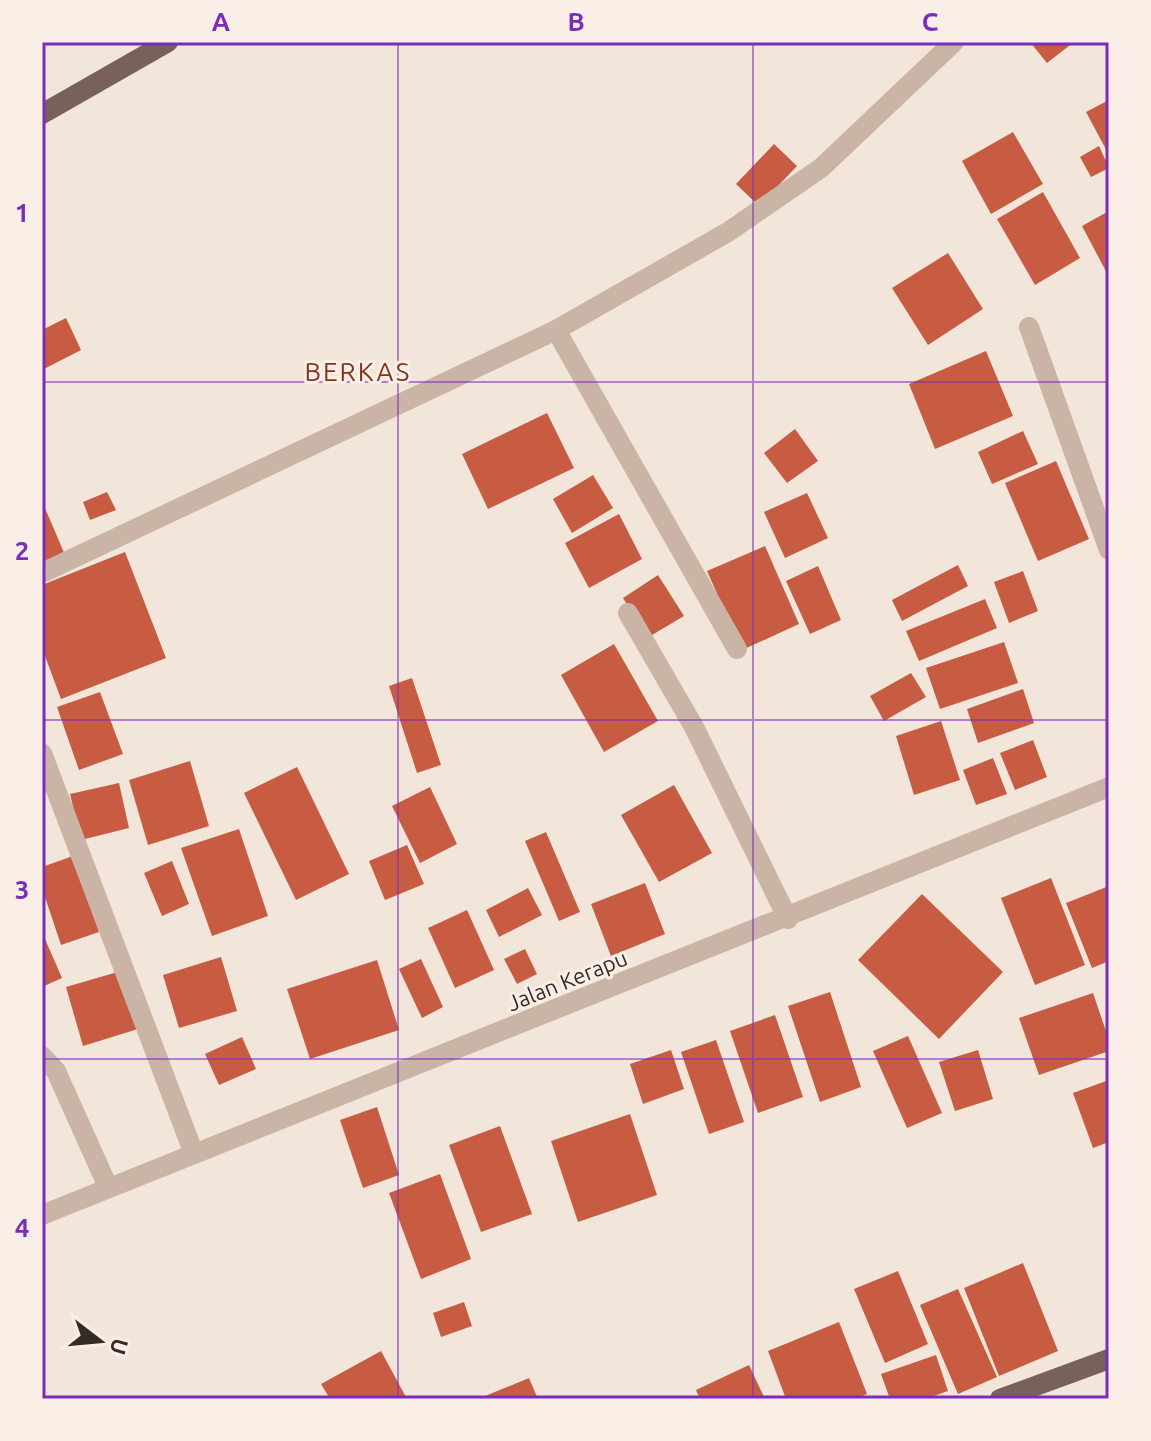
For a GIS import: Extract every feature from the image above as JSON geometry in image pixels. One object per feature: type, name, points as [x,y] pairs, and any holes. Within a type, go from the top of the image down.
[{"type":"main road","points":[[42,114],[168,42]]},
{"type":"main road","points":[[1000,1399],[1109,1359]]},
{"type":"street","points":[[42,573],[556,330],[784,196],[821,168],[954,42]]},
{"type":"street","points":[[1029,327],[1109,550]]},
{"type":"street","points":[[556,330],[737,649]]},
{"type":"street","points":[[628,613],[694,727],[788,919]]},
{"type":"street","points":[[42,753],[194,1154]]},
{"type":"street","name":"Jalan Kerapu","points":[[42,1215],[788,919],[1109,787]]},
{"type":"street","points":[[42,1056],[56,1071],[108,1187]]},
{"type":"building","points":[[1030,42],[1074,42],[1047,63]]},
{"type":"building","points":[[1109,100],[1109,155],[1086,112]]},
{"type":"building","points":[[1013,132],[1043,184],[991,214],[962,161]]},
{"type":"building","points":[[774,144],[797,166],[759,206],[736,184]]},
{"type":"building","points":[[1099,146],[1109,168],[1091,177],[1080,157]]},
{"type":"building","points":[[1043,192],[1080,258],[1035,285],[997,219]]},
{"type":"building","points":[[1109,211],[1109,277],[1082,226]]},
{"type":"building","points":[[948,253],[983,309],[928,345],[892,288]]},
{"type":"building","points":[[66,318],[81,350],[42,370],[42,330]]},
{"type":"building","points":[[986,351],[1013,416],[935,449],[909,384]]},
{"type":"building","points":[[547,413],[574,468],[488,509],[462,454]]},
{"type":"building","points":[[795,429],[818,461],[787,483],[764,453]]},
{"type":"building","points":[[1023,431],[1038,464],[992,484],[978,452]]},
{"type":"building","points":[[1056,461],[1089,539],[1038,561],[1005,483]]},
{"type":"building","points":[[593,475],[613,508],[572,533],[553,499]]},
{"type":"building","points":[[107,492],[116,510],[90,520],[83,502]]},
{"type":"building","points":[[807,493],[828,538],[785,558],[764,512]]},
{"type":"building","points":[[42,501],[65,555],[42,565]]},
{"type":"building","points":[[619,514],[642,559],[589,588],[565,543]]},
{"type":"building","points":[[765,546],[799,624],[742,650],[707,571]]},
{"type":"building","points":[[125,552],[166,658],[61,699],[42,648],[42,585]]},
{"type":"building","points":[[958,565],[968,586],[902,621],[892,600]]},
{"type":"building","points":[[818,566],[841,620],[810,634],[786,581]]},
{"type":"building","points":[[1023,571],[1038,611],[1009,623],[994,582]]},
{"type":"building","points":[[658,575],[684,616],[647,638],[623,598]]},
{"type":"building","points":[[985,599],[997,628],[919,661],[906,631]]},
{"type":"building","points":[[1004,642],[1018,683],[940,709],[926,668]]},
{"type":"building","points":[[614,644],[658,721],[604,752],[561,675]]},
{"type":"building","points":[[911,673],[926,697],[884,721],[870,696]]},
{"type":"building","points":[[412,678],[441,765],[417,773],[389,686]]},
{"type":"building","points":[[1023,689],[1034,723],[978,743],[967,709]]},
{"type":"building","points":[[100,692],[123,754],[79,770],[57,707]]},
{"type":"building","points":[[941,721],[960,780],[914,795],[896,736]]},
{"type":"building","points":[[1033,740],[1047,777],[1015,790],[1000,753]]},
{"type":"building","points":[[993,758],[1007,794],[976,805],[963,770]]},
{"type":"building","points":[[190,761],[209,826],[148,845],[129,780]]},
{"type":"building","points":[[297,767],[349,874],[296,900],[244,793]]},
{"type":"building","points":[[119,783],[129,828],[81,840],[70,794]]},
{"type":"building","points":[[674,785],[712,853],[659,882],[621,815]]},
{"type":"building","points":[[430,787],[457,844],[420,863],[392,806]]},
{"type":"building","points":[[239,829],[268,916],[212,936],[181,848]]},
{"type":"building","points":[[546,832],[580,912],[559,921],[525,841]]},
{"type":"building","points":[[407,845],[424,884],[385,900],[369,861]]},
{"type":"building","points":[[73,856],[99,932],[61,945],[42,888],[42,867]]},
{"type":"building","points":[[172,861],[189,904],[162,916],[144,873]]},
{"type":"building","points":[[1051,878],[1085,965],[1035,985],[1001,898]]},
{"type":"building","points":[[645,883],[665,934],[611,956],[591,904]]},
{"type":"building","points":[[1109,886],[1109,961],[1092,968],[1066,903]]},
{"type":"building","points":[[528,888],[542,915],[499,937],[486,910]]},
{"type":"building","points":[[922,894],[1003,972],[939,1039],[858,960]]},
{"type":"building","points":[[467,910],[494,970],[455,988],[428,928]]},
{"type":"building","points":[[42,932],[62,978],[42,987]]},
{"type":"building","points":[[525,949],[537,974],[517,984],[504,959]]},
{"type":"building","points":[[221,957],[237,1011],[179,1028],[163,975]]},
{"type":"building","points":[[421,959],[443,1007],[422,1018],[399,969]]},
{"type":"building","points":[[377,960],[399,1030],[310,1059],[287,989]]},
{"type":"building","points":[[121,971],[138,1029],[83,1046],[66,987]]},
{"type":"building","points":[[830,992],[861,1087],[820,1102],[788,1006]]},
{"type":"building","points":[[1093,993],[1109,1040],[1109,1051],[1039,1075],[1019,1018]]},
{"type":"building","points":[[775,1015],[803,1097],[758,1113],[730,1031]]},
{"type":"building","points":[[908,1036],[942,1113],[907,1128],[873,1051]]},
{"type":"building","points":[[242,1037],[256,1069],[219,1085],[205,1054]]},
{"type":"building","points":[[716,1040],[744,1122],[709,1134],[681,1052]]},
{"type":"building","points":[[671,1050],[684,1089],[643,1104],[630,1064]]},
{"type":"building","points":[[978,1050],[993,1099],[955,1111],[939,1062]]},
{"type":"building","points":[[1109,1080],[1109,1142],[1093,1148],[1073,1093]]},
{"type":"building","points":[[377,1107],[399,1175],[363,1188],[340,1120]]},
{"type":"building","points":[[630,1114],[657,1195],[578,1222],[551,1141]]},
{"type":"building","points":[[500,1126],[532,1214],[481,1232],[449,1145]]},
{"type":"building","points":[[440,1174],[471,1259],[421,1279],[389,1193]]},
{"type":"building","points":[[1023,1263],[1058,1351],[999,1376],[964,1288]]},
{"type":"building","points":[[898,1271],[928,1344],[885,1363],[854,1289]]},
{"type":"building","points":[[958,1289],[997,1377],[958,1394],[920,1305]]},
{"type":"building","points":[[464,1302],[472,1326],[441,1337],[433,1313]]},
{"type":"building","points":[[839,1322],[867,1394],[855,1399],[786,1399],[768,1351]]},
{"type":"building","points":[[381,1351],[407,1399],[330,1399],[321,1384]]},
{"type":"building","points":[[936,1355],[948,1391],[925,1399],[890,1399],[881,1374]]},
{"type":"building","points":[[749,1365],[765,1399],[700,1399],[696,1390]]},
{"type":"building","points":[[529,1378],[538,1399],[478,1399]]},
{"type":"district","name":"BERKAS","points":[[358,371]]}]
